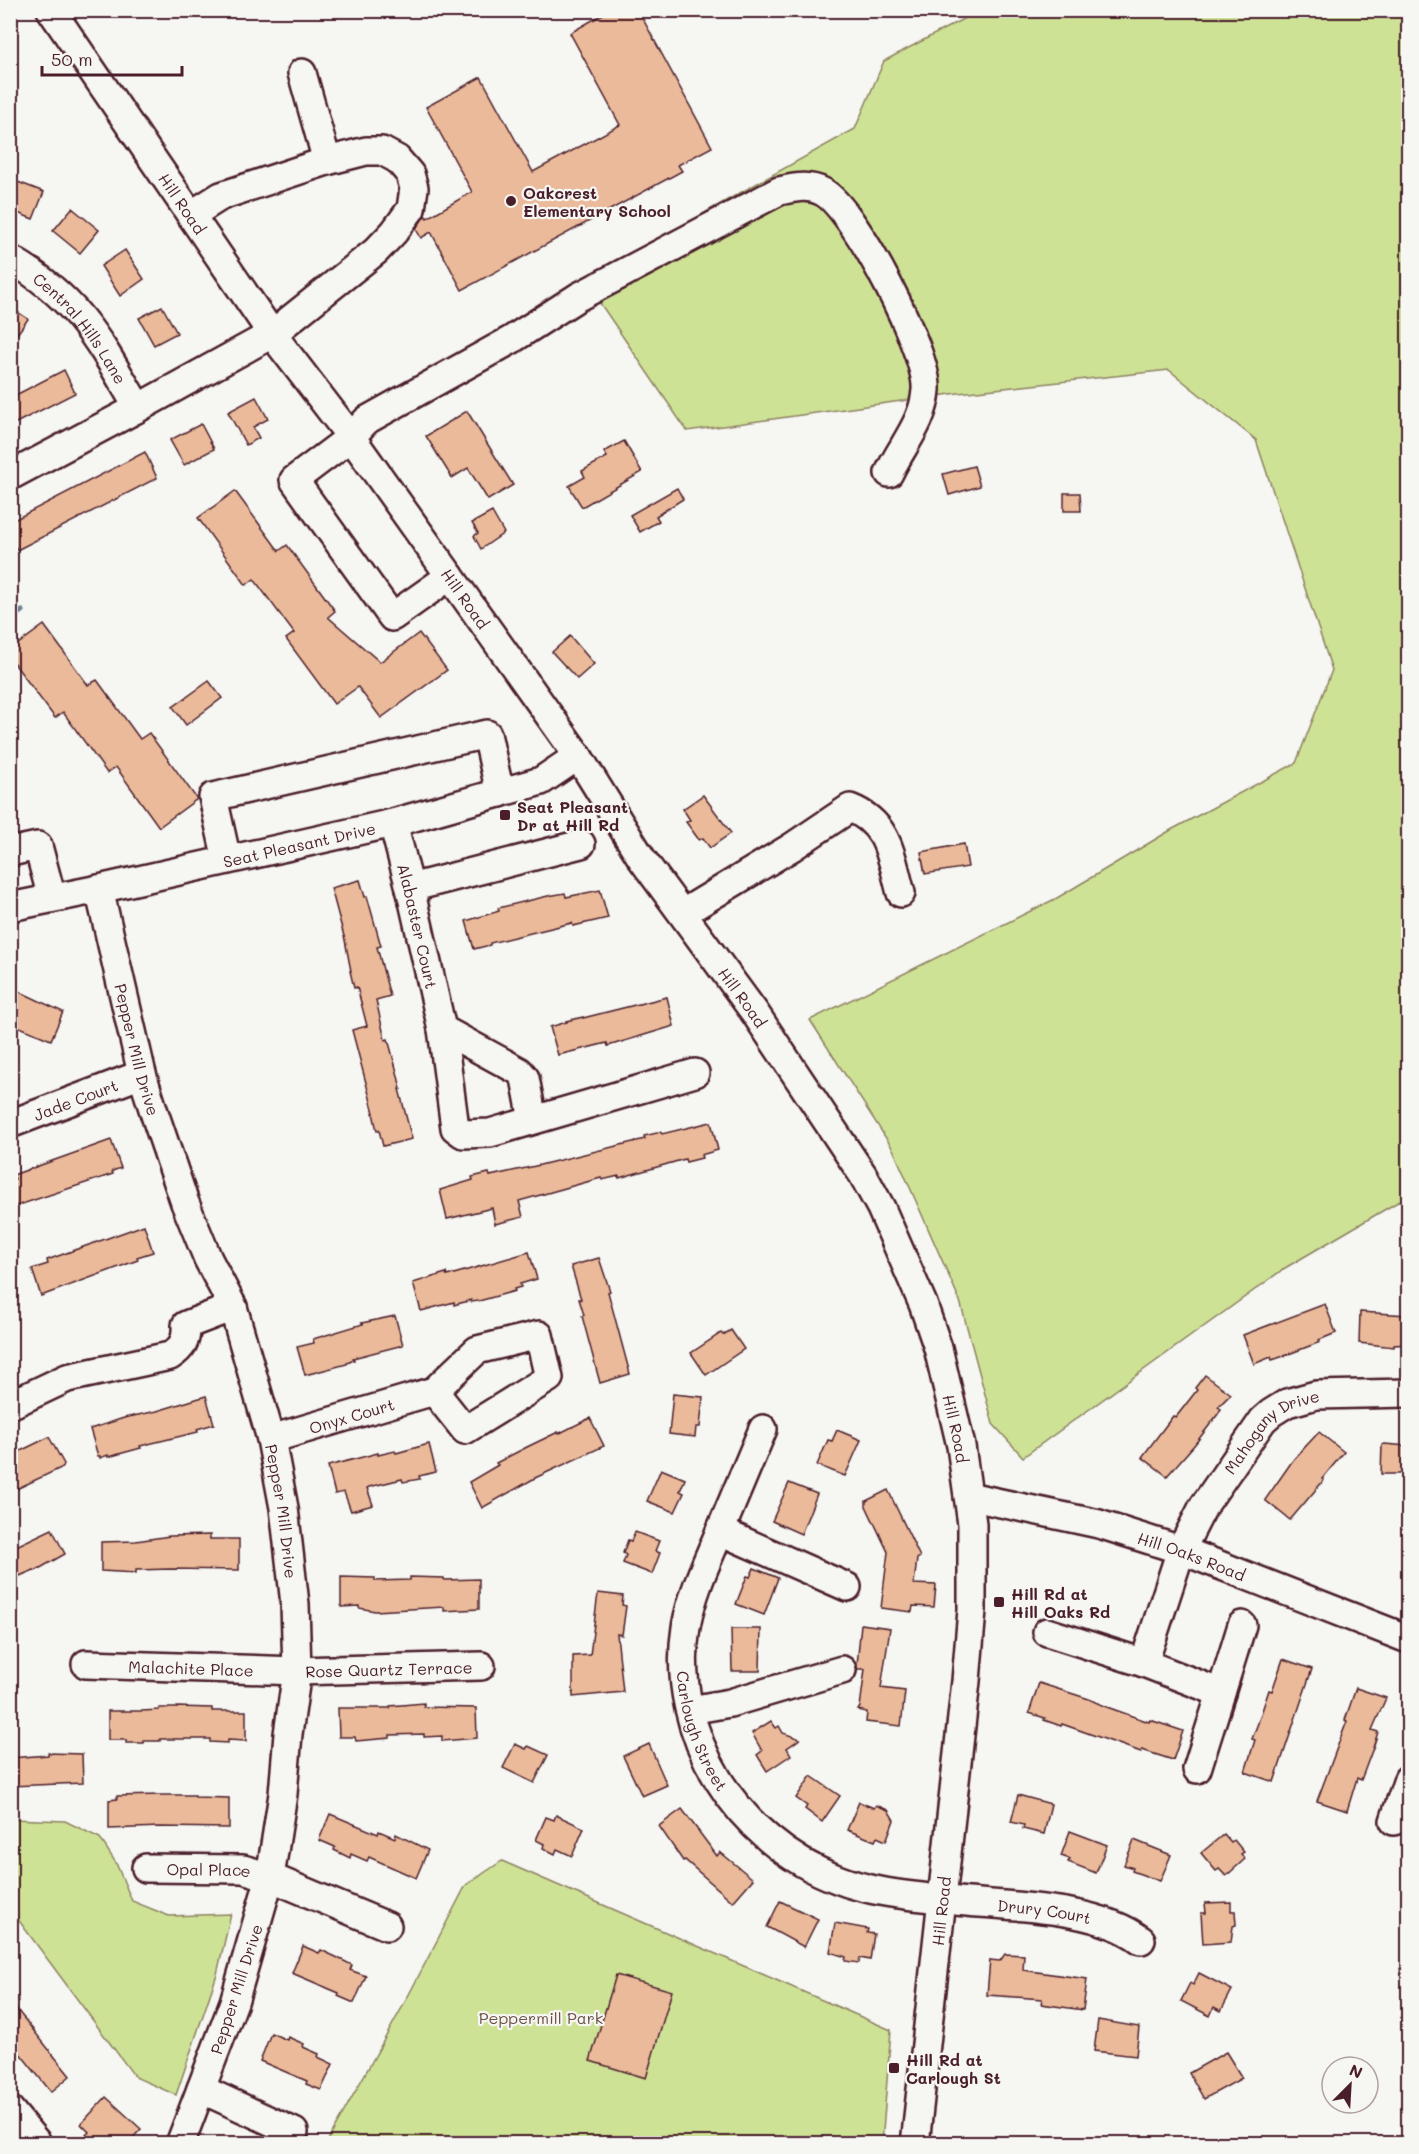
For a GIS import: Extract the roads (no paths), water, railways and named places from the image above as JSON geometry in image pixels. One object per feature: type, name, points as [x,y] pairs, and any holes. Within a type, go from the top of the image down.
[{"type":"street","name":"Hill Road","points":[[51,10],[272,334],[351,437],[578,756],[642,859],[756,1013],[856,1165],[881,1208],[912,1277],[938,1348],[961,1446],[972,1524],[972,1610],[915,2144]]},
{"type":"street","points":[[302,73],[327,161]]},
{"type":"street","points":[[10,476],[272,334],[376,250],[394,232],[411,209],[414,188],[410,174],[397,159],[382,151],[366,151],[327,161],[221,196],[191,214]]},
{"type":"street","points":[[450,576],[392,617],[294,480],[351,437],[367,420],[511,340],[578,297],[778,191],[798,187],[814,188],[835,200],[848,216],[893,296],[922,364],[926,390],[918,421],[889,473]]},
{"type":"street","name":"Central Hills Lane","points":[[10,259],[44,281],[78,313],[91,329],[138,408]]},
{"type":"street","points":[[227,860],[213,797],[487,734],[500,793]]},
{"type":"street","name":"Seat Pleasant Drive","points":[[10,907],[393,823],[541,781],[578,756]]},
{"type":"street","points":[[683,914],[792,847],[850,808],[865,813],[885,837],[901,893]]},
{"type":"street","name":"Alabaster Court","points":[[393,823],[442,1029],[455,1128],[463,1134],[490,1133],[695,1073]]},
{"type":"street","points":[[410,888],[581,844]]},
{"type":"street","points":[[10,852],[38,846],[52,898]]},
{"type":"street","name":"Pepper Mill Drive","points":[[99,889],[142,1074],[185,1203],[208,1259],[233,1307],[271,1439],[284,1508],[295,1604],[297,1671],[283,1794],[270,1877],[234,2002],[180,2144]]},
{"type":"street","points":[[442,1029],[519,1071],[525,1078],[533,1120]]},
{"type":"street","name":"Jade Court","points":[[10,1124],[142,1074]]},
{"type":"street","points":[[10,1405],[67,1378],[170,1356],[180,1349],[186,1336],[186,1325],[233,1307]]},
{"type":"street","name":"Onyx Court","points":[[271,1439],[434,1392]]},
{"type":"street","name":"Mahogany Drive","points":[[1144,1663],[1181,1550],[1203,1508],[1263,1420],[1271,1413],[1297,1400],[1316,1395],[1408,1393]]},
{"type":"street","name":"Carlough Street","points":[[764,1429],[693,1597],[686,1628],[685,1680],[690,1710],[702,1750],[741,1812],[771,1842],[799,1862],[857,1886],[942,1900]]},
{"type":"street","name":"Hill Oaks Road","points":[[968,1496],[1099,1524],[1181,1550],[1408,1639]]},
{"type":"street","points":[[720,1531],[847,1587]]},
{"type":"street","points":[[1197,1769],[1242,1625]]},
{"type":"street","points":[[1047,1632],[1144,1663],[1221,1693]]},
{"type":"street","name":"Malachite Place","points":[[86,1664],[297,1671]]},
{"type":"street","name":"Rose Quartz Terrace","points":[[297,1671],[481,1666]]},
{"type":"street","points":[[690,1710],[730,1703],[842,1670]]},
{"type":"street","points":[[1394,1821],[1408,1779]]},
{"type":"street","name":"Opal Place","points":[[146,1868],[243,1869],[270,1877],[387,1926]]},
{"type":"street","name":"Drury Court","points":[[942,1900],[1092,1917],[1118,1926],[1141,1940]]},
{"type":"street","points":[[201,2089],[294,2132]]},
{"type":"street","points":[[10,2110],[38,2144]]},
{"type":"waterway","points":[[1408,10],[1408,19]]},
{"type":"waterway","points":[[1408,228],[1406,231],[1408,247]]},
{"type":"waterway","points":[[10,619],[22,611]]},
{"type":"place","name":"Oakcrest Elementary School","points":[[511,201]]},
{"type":"place","name":"Seat Pleasant Dr at Hill Rd","points":[[505,815]]},
{"type":"place","name":"Hill Rd at Hill Oaks Rd","points":[[999,1602]]},
{"type":"place","name":"Hill Rd at Carlough St","points":[[894,2068]]},
{"type":"park label","name":"Peppermill Park","points":[[541,2017]]}]
